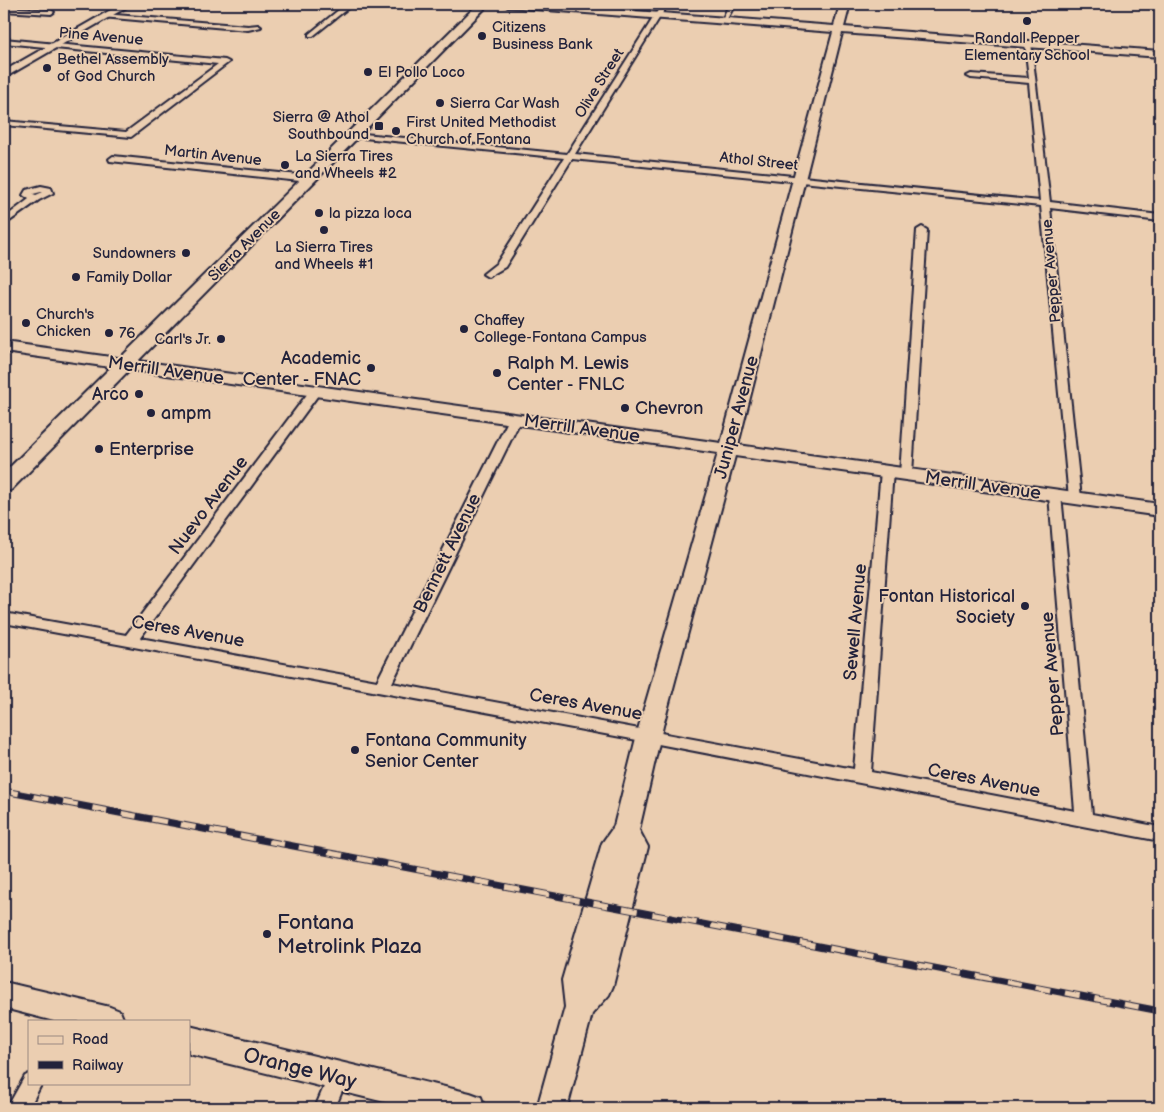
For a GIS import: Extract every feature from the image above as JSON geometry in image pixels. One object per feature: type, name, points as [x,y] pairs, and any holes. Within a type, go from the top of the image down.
[{"type":"main road","name":"Sierra Avenue","points":[[4,485],[484,4]]},
{"type":"street","points":[[4,75],[127,4]]},
{"type":"street","points":[[311,35],[350,4]]},
{"type":"street","points":[[508,4],[1160,54]]},
{"type":"street","points":[[631,13],[637,4]]},
{"type":"street","name":"Olive Street","points":[[488,274],[501,265],[665,4]]},
{"type":"street","points":[[724,20],[732,4]]},
{"type":"street","name":"Juniper Avenue","points":[[552,1108],[579,1007],[599,986],[635,846],[626,830],[648,736],[728,449],[845,4]]},
{"type":"street","points":[[4,9],[51,12]]},
{"type":"street","points":[[104,16],[248,28],[258,27]]},
{"type":"street","name":"Pine Avenue","points":[[4,41],[225,62],[128,135],[4,123]]},
{"type":"street","name":"Pepper Avenue","points":[[1029,44],[1075,498]]},
{"type":"street","points":[[971,76],[1034,82]]},
{"type":"street","name":"Athol Street","points":[[354,135],[799,179],[1160,218]]},
{"type":"street","name":"Martin Avenue","points":[[113,159],[309,179]]},
{"type":"street","points":[[4,222],[36,198]]},
{"type":"street","points":[[906,474],[922,230]]},
{"type":"street","name":"Merrill Avenue","points":[[4,347],[1160,510]]},
{"type":"street","name":"Nuevo Avenue","points":[[130,641],[316,391]]},
{"type":"street","name":"Bennett Avenue","points":[[382,687],[515,419]]},
{"type":"street","name":"Sewell Avenue","points":[[862,777],[887,471]]},
{"type":"street","name":"Pepper Avenue","points":[[1055,495],[1084,819]]},
{"type":"street","name":"Ceres Avenue","points":[[4,618],[648,736],[1160,834]]},
{"type":"street","points":[[4,995],[73,1016],[103,1020]]},
{"type":"street","name":"Orange Way","points":[[190,1040],[470,1108]]},
{"type":"street","points":[[325,1108],[338,1077]]},
{"type":"street","points":[[17,1108],[31,1084]]},
{"type":"railway","points":[[4,791],[1160,1011]]},
{"type":"place","name":"Randall Pepper Elementary School","points":[[1027,21]]},
{"type":"place","name":"Citizens Business Bank","points":[[482,36]]},
{"type":"place","name":"Bethel Assembly of God Church","points":[[47,68]]},
{"type":"place","name":"El Pollo Loco","points":[[368,72]]},
{"type":"place","name":"Sierra Car Wash","points":[[440,103]]},
{"type":"place","name":"Sierra @ Athol Southbound","points":[[379,126]]},
{"type":"place","name":"First United Methodist Church of Fontana","points":[[396,131]]},
{"type":"place","name":"La Sierra Tires and Wheels #2","points":[[285,165]]},
{"type":"place","name":"la pizza loca","points":[[319,213]]},
{"type":"place","name":"La Sierra Tires and Wheels #1","points":[[324,230]]},
{"type":"place","name":"Sundowners","points":[[186,253]]},
{"type":"place","name":"Family Dollar","points":[[76,277]]},
{"type":"place","name":"Church's Chicken","points":[[26,323]]},
{"type":"place","name":"Chaffey College-Fontana Campus","points":[[464,329]]},
{"type":"place","name":"76","points":[[109,333]]},
{"type":"place","name":"Carl's Jr.","points":[[221,339]]},
{"type":"place","name":"Academic Center - FNAC","points":[[371,368]]},
{"type":"place","name":"Ralph M. Lewis Center - FNLC","points":[[497,373]]},
{"type":"place","name":"Arco","points":[[139,394]]},
{"type":"place","name":"Chevron","points":[[625,408]]},
{"type":"place","name":"ampm","points":[[151,413]]},
{"type":"place","name":"Enterprise","points":[[99,449]]},
{"type":"place","name":"Fontan Historical Society","points":[[1025,606]]},
{"type":"place","name":"Fontana Community Senior Center","points":[[355,750]]},
{"type":"place","name":"Fontana Metrolink Plaza","points":[[267,934]]}]
